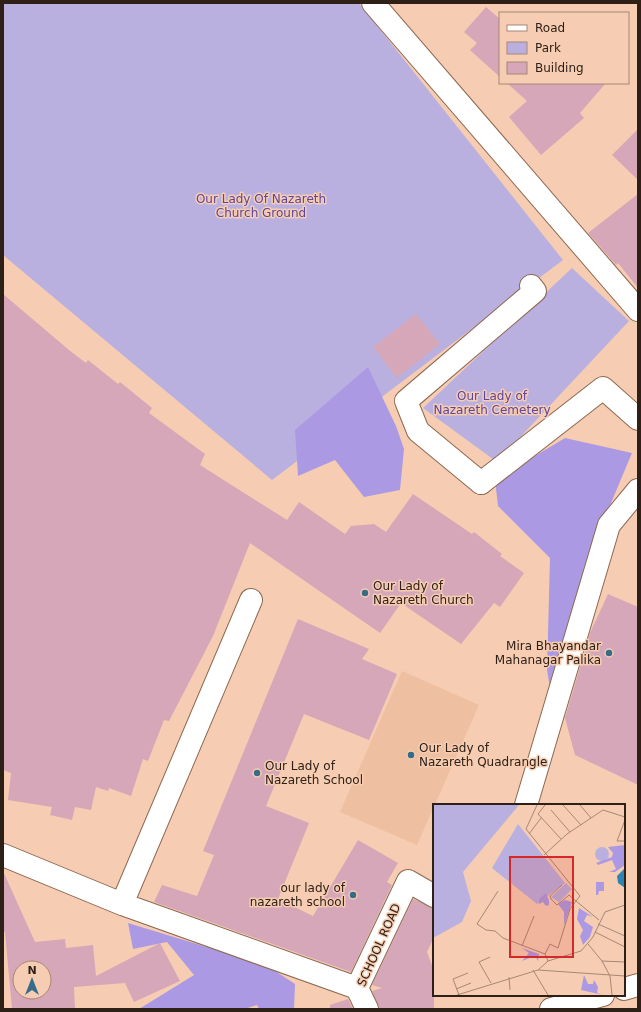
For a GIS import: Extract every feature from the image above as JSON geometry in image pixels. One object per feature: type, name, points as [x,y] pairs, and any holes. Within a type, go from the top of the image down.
[{"type":"street","points":[[373,3],[638,310]]},
{"type":"street","points":[[531,286],[535,291],[406,401],[418,431],[482,483],[603,388],[638,419]]},
{"type":"street","points":[[526,804],[608,525],[638,490]]},
{"type":"street","points":[[122,904],[252,600]]},
{"type":"street","points":[[3,855],[122,904],[357,988]]},
{"type":"street","name":"SCHOOL ROAD","points":[[367,1009],[357,988],[408,881],[433,895]]},
{"type":"street","points":[[625,989],[638,985]]},
{"type":"street","points":[[551,1009],[599,996]]},
{"type":"shaded area","points":[[368,367],[396,426],[404,449],[400,490],[364,497],[335,460],[298,476],[295,430]]},
{"type":"shaded area","points":[[565,438],[632,453],[585,565],[550,688],[547,670],[550,558],[498,506],[495,480]]},
{"type":"shaded area","name":"Our Lady of Nazareth Quadrangle","points":[[402,671],[479,705],[435,804],[433,804],[433,809],[417,845],[340,812]]},
{"type":"shaded area","points":[[128,923],[266,965],[295,984],[294,1009],[259,1009],[257,1005],[245,1009],[139,1009],[194,975],[167,942],[133,949]]},
{"type":"green space","name":"Our Lady Of Nazareth Church Ground","points":[[3,3],[359,3],[563,260],[272,480],[3,255]]},
{"type":"green space","name":"Our Lady of Nazareth Cemetery","points":[[572,268],[629,321],[497,462],[423,408]]},
{"type":"building","points":[[486,7],[499,18],[499,76],[470,50],[477,43],[464,32]]},
{"type":"building","points":[[508,84],[605,84],[580,113],[584,118],[541,155],[509,117],[527,101]]},
{"type":"building","points":[[638,129],[638,180],[612,155]]},
{"type":"building","points":[[638,194],[638,288],[618,263],[616,265],[588,233]]},
{"type":"building","points":[[3,294],[86,363],[88,360],[118,384],[120,382],[152,408],[149,413],[205,454],[200,465],[287,520],[299,502],[345,534],[351,526],[374,524],[386,532],[413,494],[472,534],[474,532],[502,554],[500,556],[524,573],[500,607],[494,603],[461,644],[401,603],[380,633],[250,543],[213,636],[169,721],[164,720],[148,761],[143,759],[131,796],[109,788],[108,791],[96,787],[91,810],[75,807],[72,820],[50,815],[52,807],[8,800],[11,773],[3,770]]},
{"type":"building","points":[[416,314],[440,344],[397,378],[373,347]]},
{"type":"building","name":"Mira Bhayandar Mahanagar Palika","points":[[608,594],[638,607],[638,785],[575,755],[565,718],[590,633]]},
{"type":"building","name":"Our Lady of Nazareth School","points":[[298,619],[369,649],[362,659],[397,674],[369,740],[304,714],[266,806],[309,823],[278,899],[313,916],[358,840],[398,863],[387,882],[392,885],[351,972],[154,902],[162,885],[197,896],[214,855],[203,851]]},
{"type":"building","points":[[3,871],[35,942],[65,939],[66,948],[93,945],[96,976],[160,943],[180,981],[134,1002],[125,983],[74,987],[75,1009],[12,1009],[5,932],[3,933]]},
{"type":"building","points":[[413,899],[433,908],[433,939],[427,952],[433,968],[434,1009],[379,1009],[372,991],[382,988],[372,985]]},
{"type":"building","points":[[348,999],[353,1009],[330,1009],[330,1005]]},
{"type":"place","name":"Our Lady of Nazareth Church","points":[[365,593]]},
{"type":"place","name":"Mira Bhayandar Mahanagar Palika","points":[[609,653]]},
{"type":"place","name":"Our Lady of Nazareth Quadrangle","points":[[411,755]]},
{"type":"place","name":"Our Lady of Nazareth School","points":[[257,773]]},
{"type":"place","name":"our lady of nazareth school","points":[[353,895]]}]
